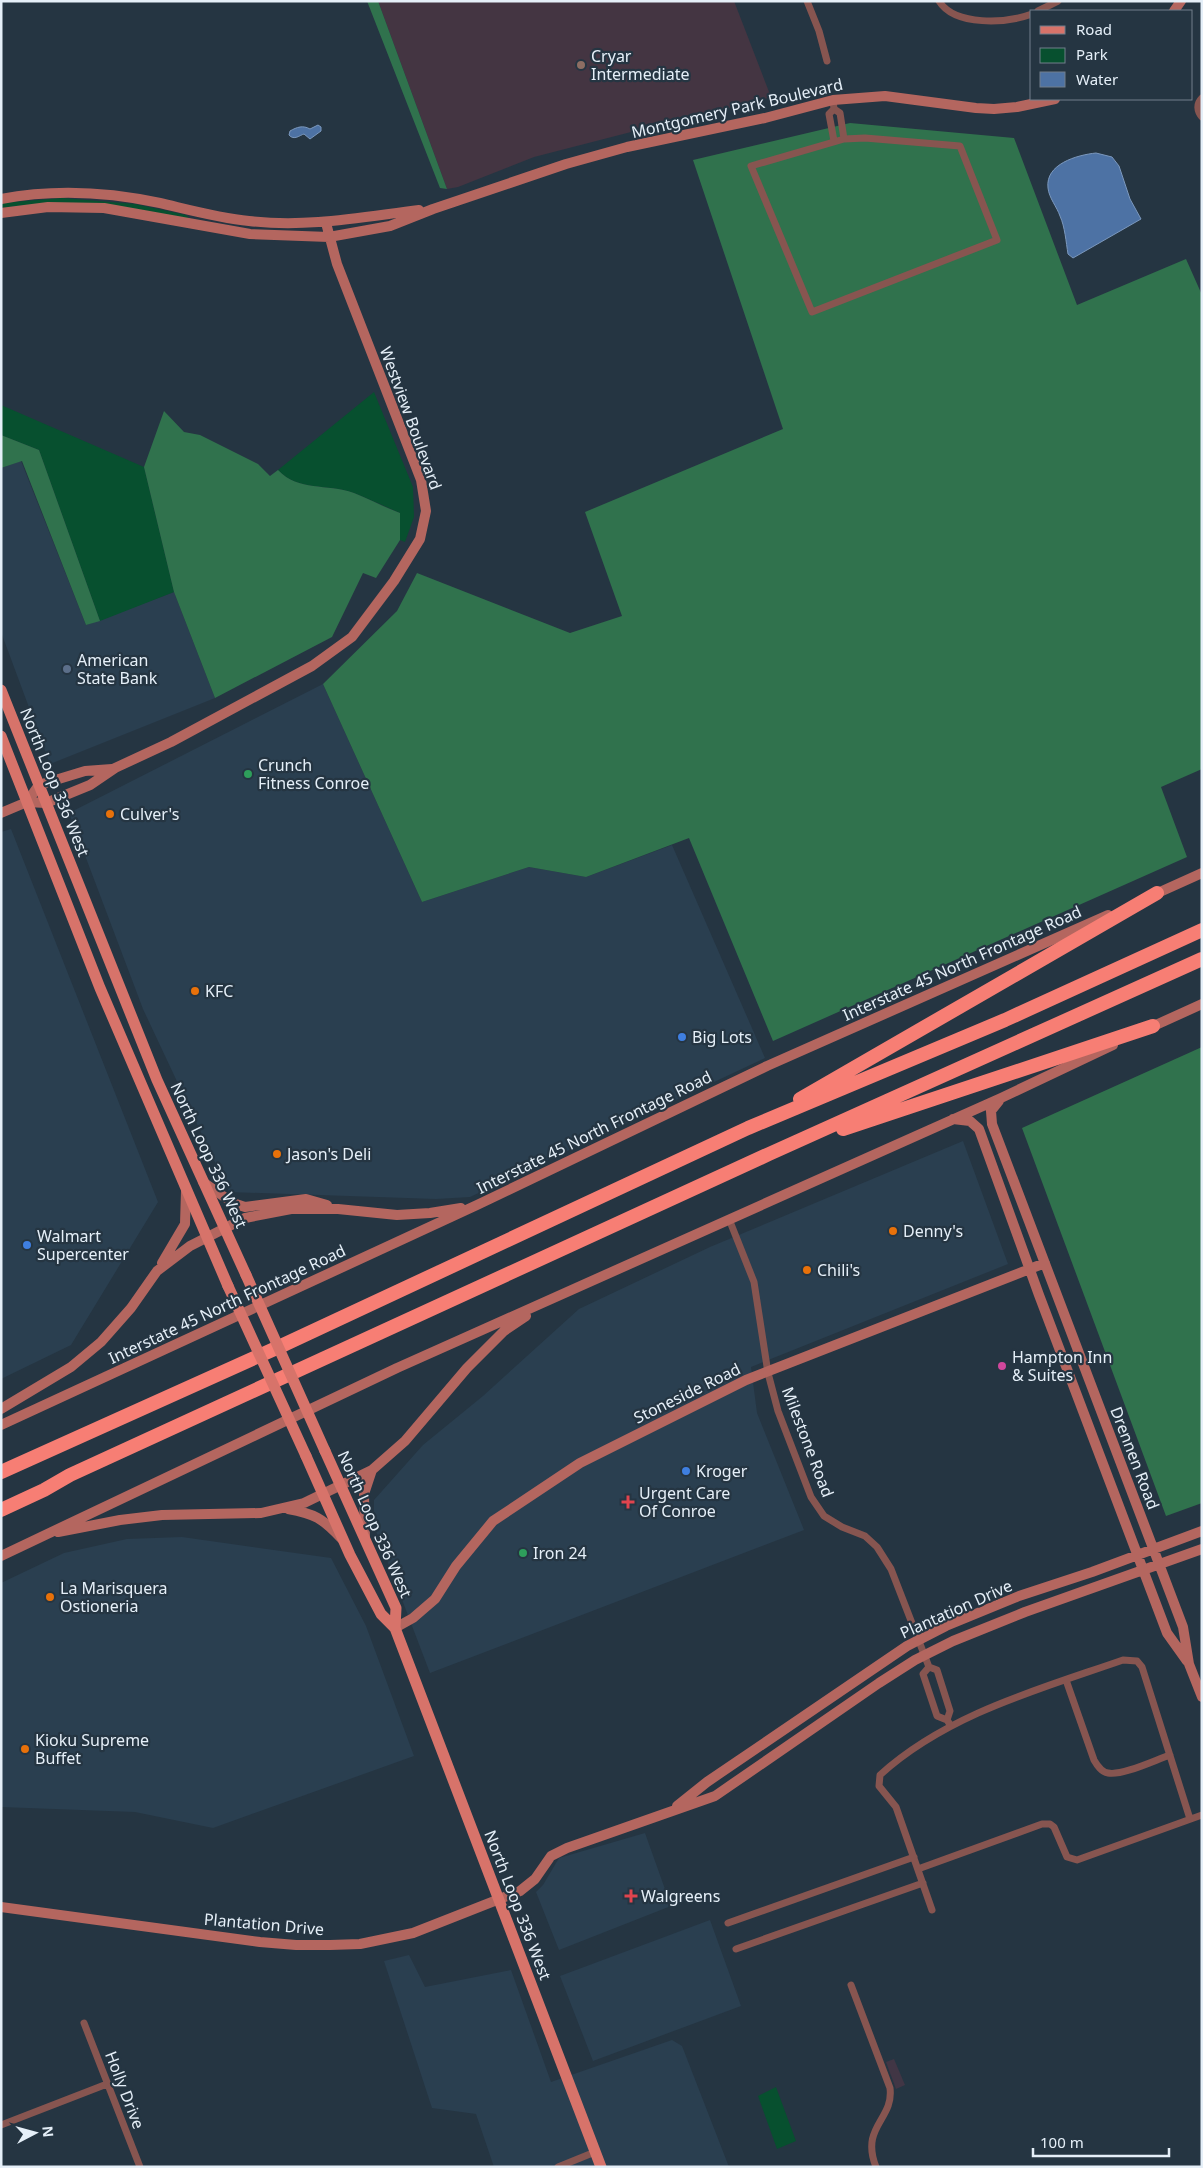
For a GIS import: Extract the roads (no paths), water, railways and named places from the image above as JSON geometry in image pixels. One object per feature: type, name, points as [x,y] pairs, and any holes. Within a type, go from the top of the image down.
[{"type":"highway","points":[[748,1128],[1157,893]]},
{"type":"highway","points":[[1,1472],[281,1346],[748,1128],[1005,1020],[1202,930]]},
{"type":"highway","points":[[1,1510],[79,1471],[769,1154],[1202,959]]},
{"type":"highway","points":[[769,1154],[1153,1026]]},
{"type":"main road","name":"North Loop 336 West","points":[[1,690],[120,993],[202,1182],[246,1274],[396,1608],[394,1628]]},
{"type":"main road","name":"North Loop 336 West","points":[[1,736],[104,995],[206,1237],[344,1541],[381,1614],[394,1628],[600,2167]]},
{"type":"street","points":[[807,1],[819,31],[827,61]]},
{"type":"street","points":[[939,1],[950,14],[972,20],[1012,18],[1030,14]]},
{"type":"street","points":[[1040,10],[1058,1]]},
{"type":"street","name":"Montgomery Park Boulevard","points":[[1,213],[48,208],[104,208],[259,234],[329,236],[390,226],[433,209],[562,165],[627,147],[834,105],[885,96],[976,108],[1017,107],[1050,100]]},
{"type":"street","points":[[1202,98],[1198,103],[1198,108],[1202,118]]},
{"type":"street","points":[[834,141],[829,114],[834,105],[840,113],[844,139]]},
{"type":"street","points":[[866,138],[960,146],[997,240],[812,312],[751,166],[834,141],[866,138]]},
{"type":"street","name":"Montgomery Park Boulevard","points":[[1,198],[46,193],[113,196],[252,222],[326,223],[433,209]]},
{"type":"street","points":[[205,226],[208,214]]},
{"type":"street","name":"Westview Boulevard","points":[[1,814],[27,802],[46,803],[90,785],[115,768],[171,742],[312,666],[352,637],[394,581],[420,539],[426,511],[421,480],[337,264],[326,223]]},
{"type":"street","name":"Westview Boulevard","points":[[39,785],[84,771],[115,768]]},
{"type":"street","points":[[27,802],[39,785]]},
{"type":"street","name":"Interstate 45 North Frontage Road","points":[[1,1425],[477,1205],[776,1062],[1202,873]]},
{"type":"street","points":[[1,1556],[397,1368],[1001,1098],[1202,1004]]},
{"type":"street","name":"Drennen Road","points":[[1001,1098],[991,1111],[992,1124],[1183,1627],[1189,1664],[1202,1696]]},
{"type":"street","name":"Drennen Road","points":[[953,1119],[970,1121],[979,1130],[1166,1632],[1189,1664]]},
{"type":"street","points":[[202,1182],[228,1200],[245,1207],[306,1199],[338,1208]]},
{"type":"street","points":[[1,1409],[71,1368],[101,1342],[131,1308],[181,1235],[185,1224],[186,1188]]},
{"type":"street","points":[[157,1271],[190,1246],[206,1237],[245,1218],[269,1212],[291,1209],[338,1208],[397,1215],[430,1213],[477,1205]]},
{"type":"street","name":"Milestone Road","points":[[729,1220],[754,1282],[768,1373],[778,1411],[811,1497],[824,1516],[842,1528],[865,1536],[877,1547],[891,1569],[929,1667]]},
{"type":"street","name":"Stoneside Road","points":[[394,1628],[413,1618],[435,1599],[456,1566],[502,1513],[580,1463],[720,1391],[1045,1263]]},
{"type":"street","points":[[50,1532],[162,1515],[261,1513],[304,1503],[372,1470],[405,1441],[468,1368],[504,1331],[545,1302]]},
{"type":"street","points":[[365,1537],[364,1494],[372,1470]]},
{"type":"street","points":[[284,1509],[318,1516],[344,1541]]},
{"type":"street","name":"Plantation Drive","points":[[672,1810],[707,1782],[870,1669],[918,1640],[1019,1596],[1202,1531]]},
{"type":"street","name":"Plantation Drive","points":[[1,1907],[260,1942],[296,1945],[330,1946],[360,1944],[413,1933],[520,1891],[535,1879],[551,1856],[590,1839],[715,1796],[880,1682],[925,1655],[1025,1612],[1202,1549]]},
{"type":"street","points":[[932,1910],[896,1807],[879,1786],[880,1775],[949,1723],[1123,1660],[1137,1661],[1142,1667],[1190,1820]]},
{"type":"street","name":"Milestone Road","points":[[929,1667],[937,1670],[950,1711],[949,1723],[937,1716],[930,1697],[923,1674],[929,1667]]},
{"type":"street","points":[[1066,1680],[1094,1760],[1099,1768],[1108,1773],[1118,1772],[1170,1755]]},
{"type":"street","points":[[930,1697],[944,1692]]},
{"type":"street","points":[[918,1869],[1042,1824],[1050,1824],[1054,1827],[1067,1857],[1077,1860],[1202,1815]]},
{"type":"street","points":[[728,1923],[914,1857]]},
{"type":"street","points":[[736,1948],[923,1883]]},
{"type":"street","points":[[851,1985],[890,2088],[889,2101],[870,2145],[876,2167]]},
{"type":"street","name":"Holly Drive","points":[[84,2023],[140,2167]]},
{"type":"street","points":[[1,2125],[107,2084]]},
{"type":"street","points":[[558,2167],[595,2152]]},
{"type":"water","points":[[318,125],[321,127],[321,131],[310,139],[304,134],[295,138],[289,135],[290,131],[298,128],[305,127],[310,129]]},
{"type":"water","points":[[1096,153],[1112,157],[1119,166],[1130,199],[1141,219],[1073,258],[1068,254],[1062,220],[1051,199],[1048,180],[1057,167],[1064,162]]},
{"type":"place","name":"Cryar Intermediate","points":[[581,65]]},
{"type":"place","name":"American State Bank","points":[[67,669]]},
{"type":"place","name":"Crunch Fitness Conroe","points":[[248,774]]},
{"type":"place","name":"Culver's","points":[[110,814]]},
{"type":"place","name":"KFC","points":[[195,991]]},
{"type":"place","name":"Big Lots","points":[[682,1037]]},
{"type":"place","name":"Jason's Deli","points":[[277,1154]]},
{"type":"place","name":"Denny's","points":[[893,1231]]},
{"type":"place","name":"Walmart Supercenter","points":[[27,1245]]},
{"type":"place","name":"Chili's","points":[[807,1270]]},
{"type":"place","name":"Hampton Inn & Suites","points":[[1002,1366]]},
{"type":"place","name":"Kroger","points":[[686,1471]]},
{"type":"place","name":"Urgent Care Of Conroe","points":[[628,1502]]},
{"type":"place","name":"Iron 24","points":[[523,1553]]},
{"type":"place","name":"La Marisquera Ostioneria","points":[[50,1597]]},
{"type":"place","name":"Kioku Supreme Buffet","points":[[25,1749]]},
{"type":"place","name":"Walgreens","points":[[631,1896]]}]
